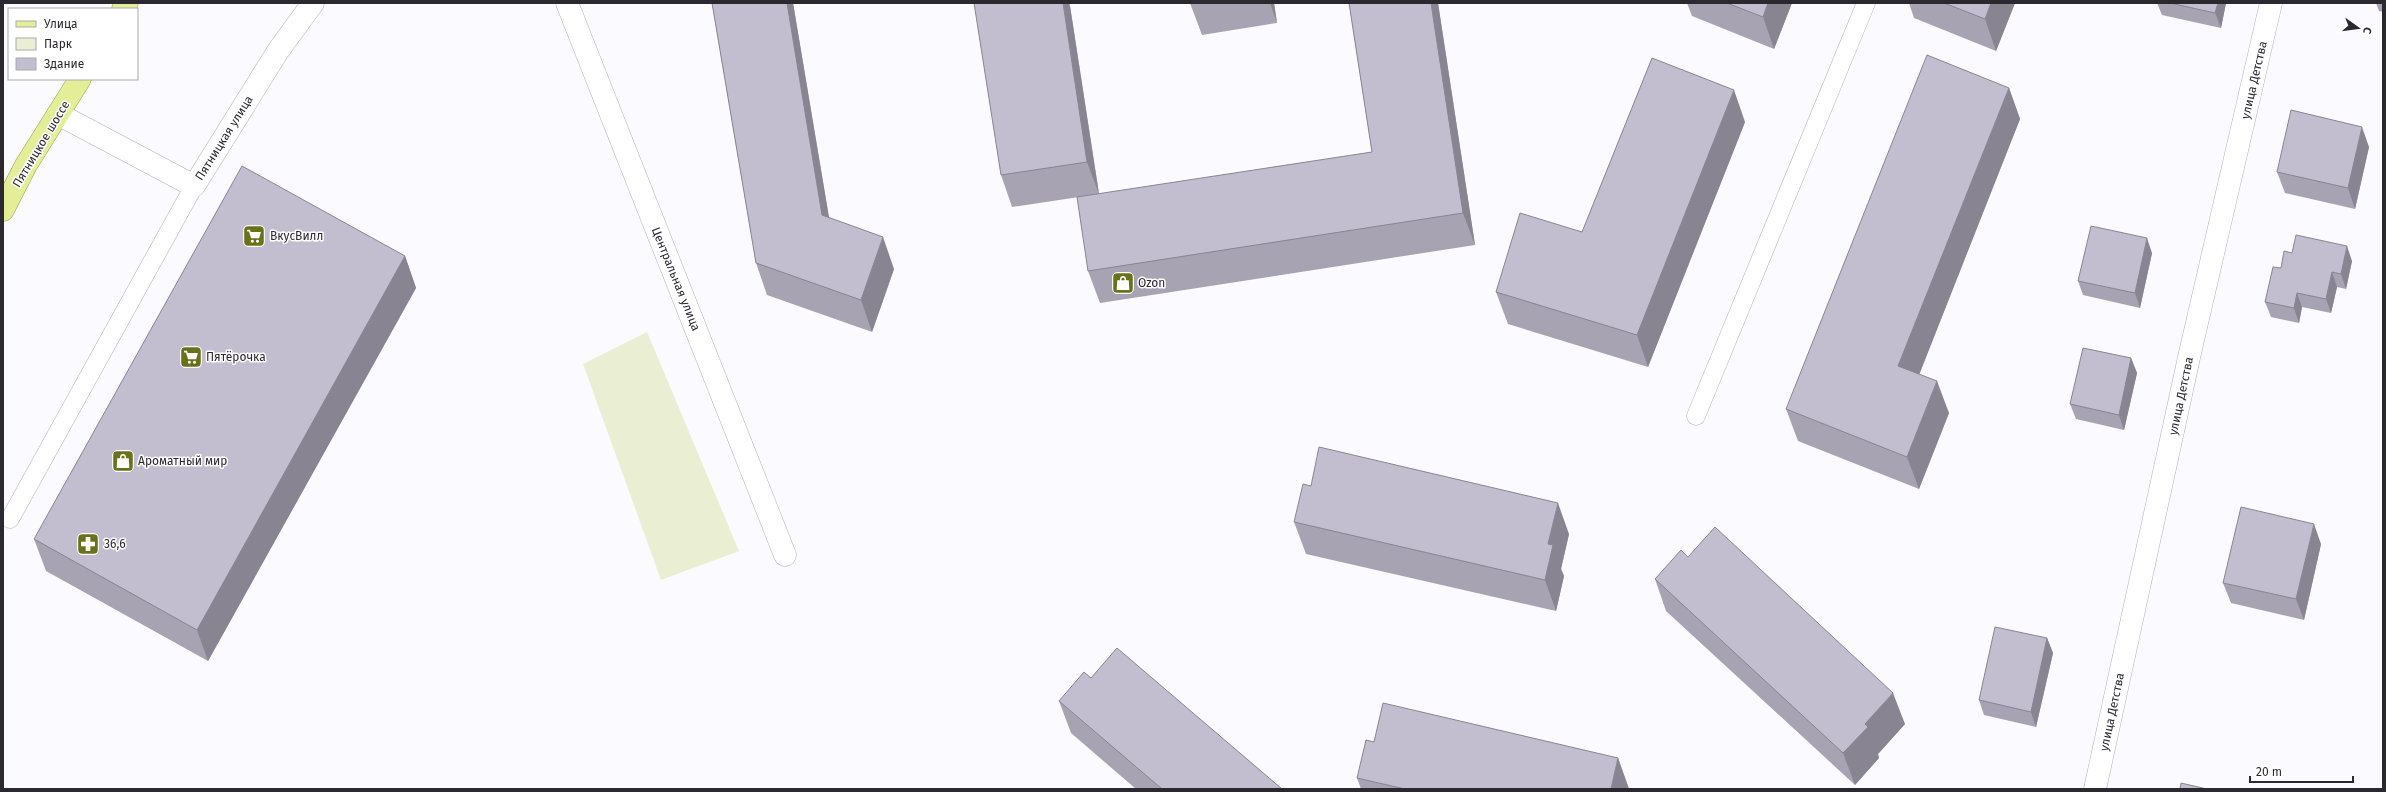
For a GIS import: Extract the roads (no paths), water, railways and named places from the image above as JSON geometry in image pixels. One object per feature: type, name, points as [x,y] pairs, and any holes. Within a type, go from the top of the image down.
[{"type":"main road","name":"Пятницкое шоссе","points":[[3,210],[26,166],[79,80]]},
{"type":"street","name":"Пятницкая улица","points":[[58,114],[194,186],[278,51],[313,3]]},
{"type":"street","name":"Центральная улица","points":[[567,3],[785,555]]},
{"type":"street","name":"улица Детства","points":[[2095,789],[2190,353],[2272,3]]},
{"type":"lane","points":[[1696,416],[1866,3]]},
{"type":"lane","points":[[10,519],[194,186]]},
{"type":"place","name":"ВкусВилл","points":[[254,236]]},
{"type":"place","name":"Ozon","points":[[1123,283]]},
{"type":"place","name":"Пятёрочка","points":[[191,357]]},
{"type":"place","name":"Ароматный мир","points":[[123,461]]},
{"type":"place","name":"36,6","points":[[88,544]]}]
